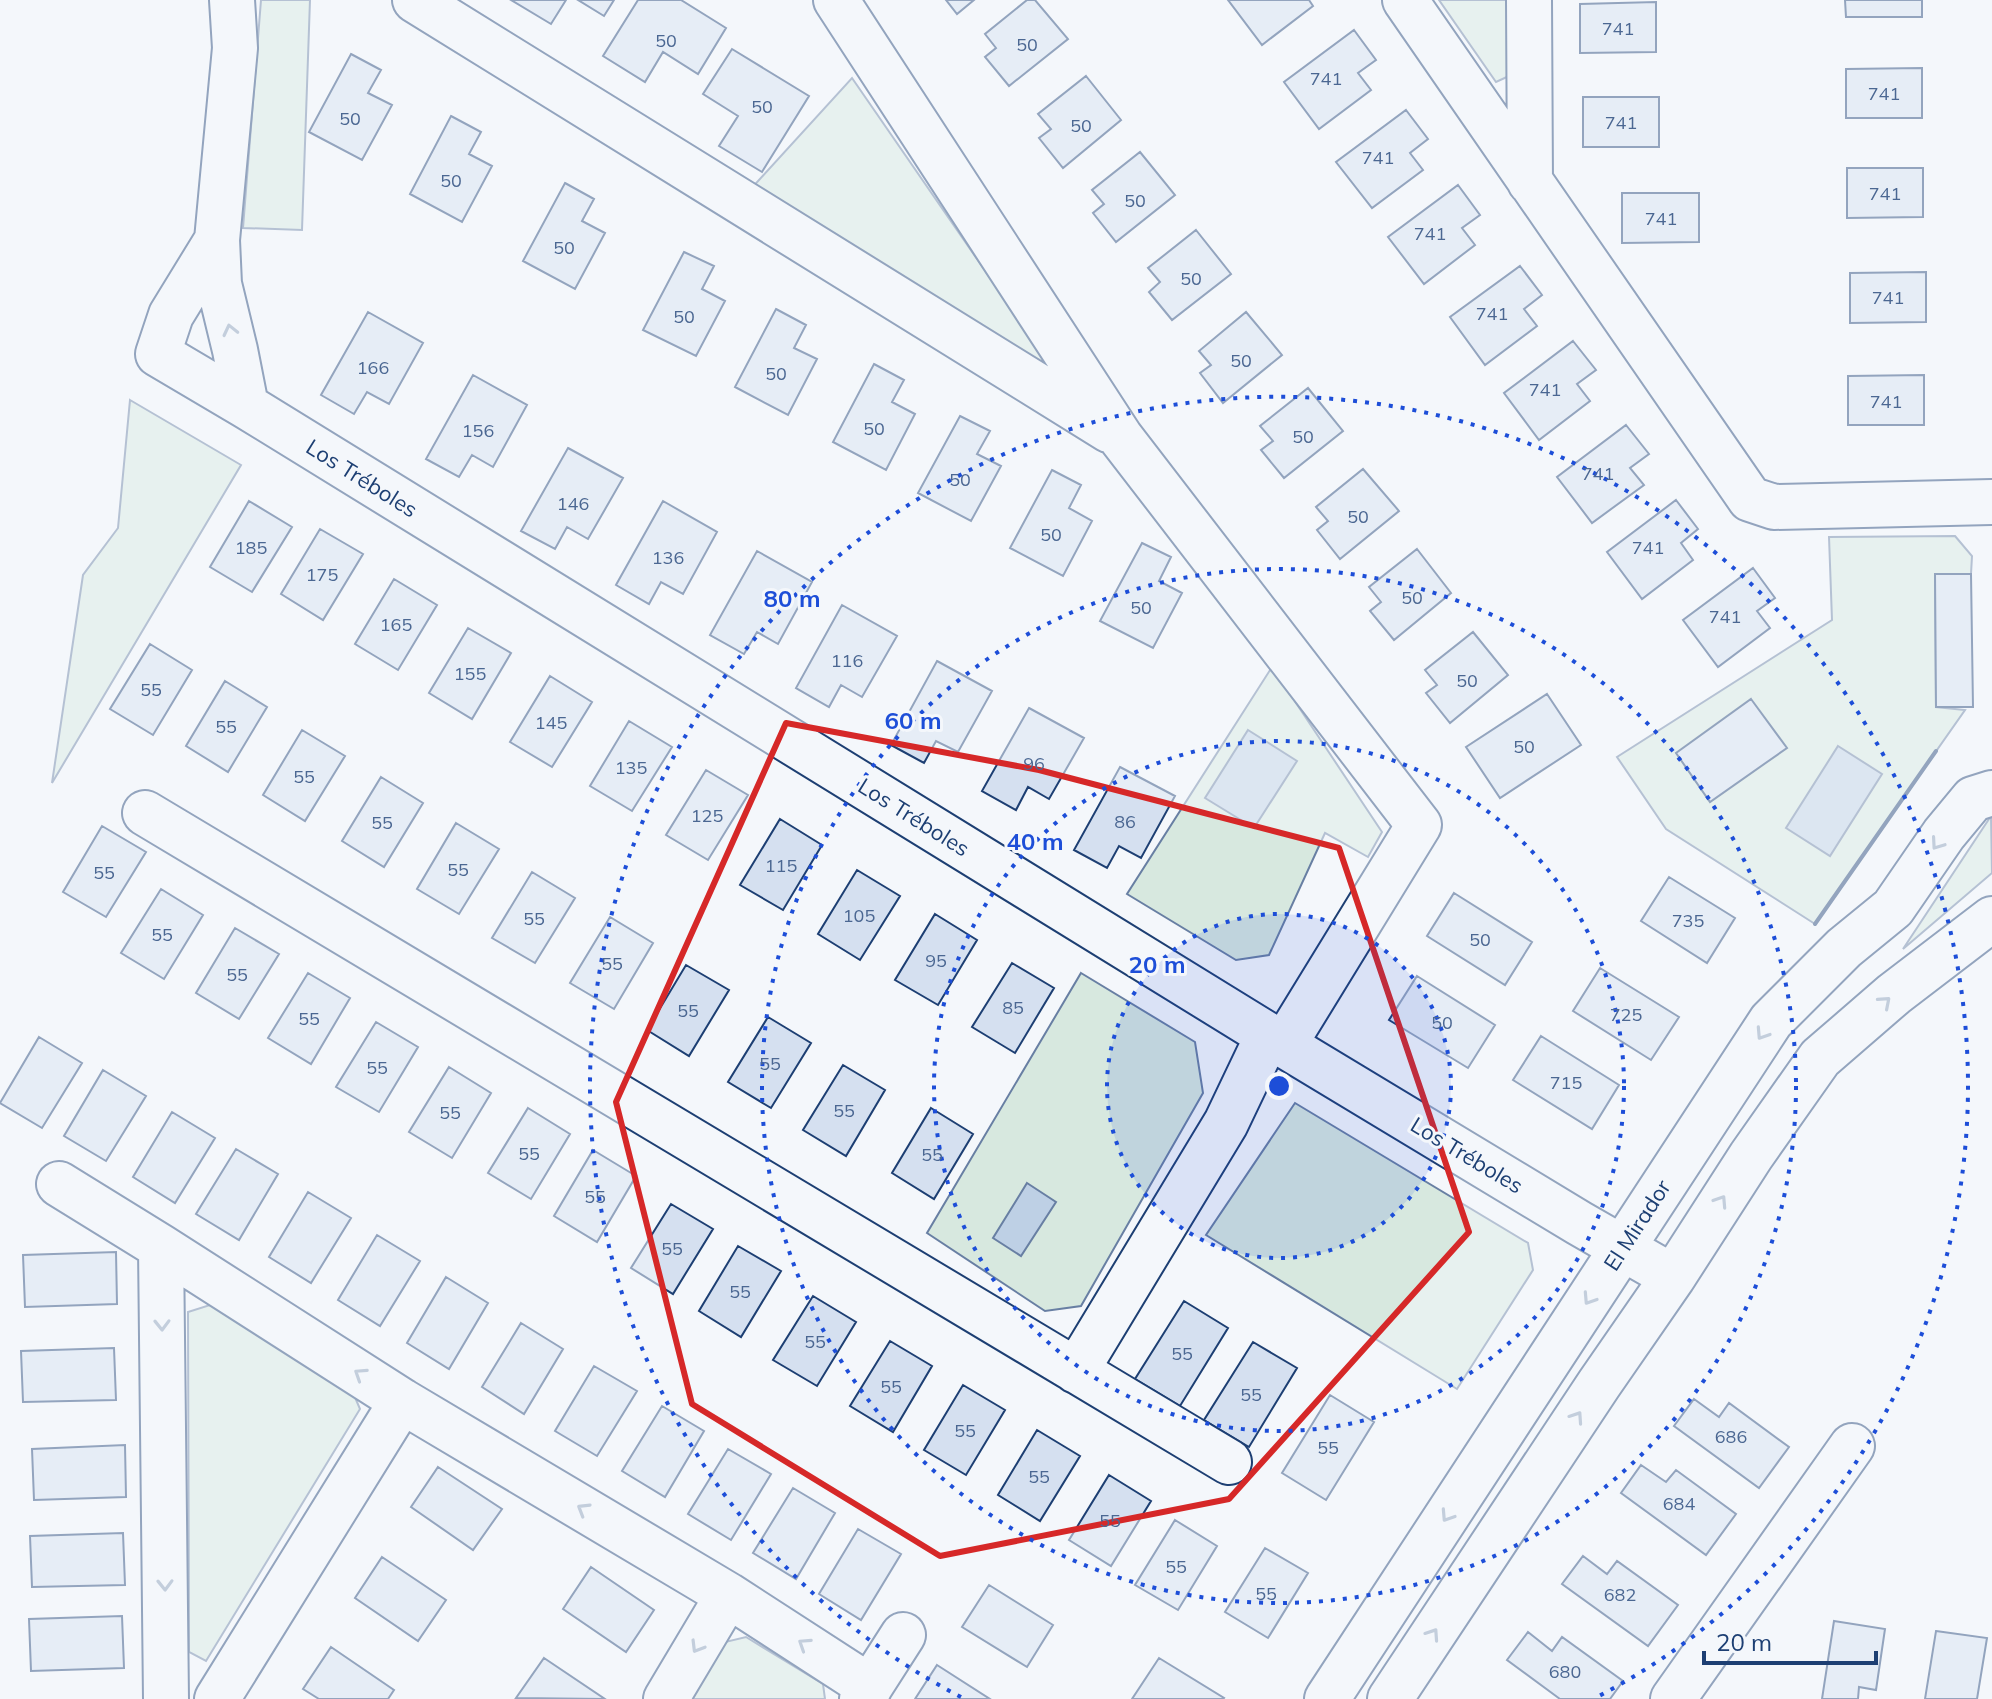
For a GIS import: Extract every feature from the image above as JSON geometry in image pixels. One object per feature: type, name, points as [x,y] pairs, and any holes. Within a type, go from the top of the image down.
[{"type":"street","points":[[232,0],[235,48],[217,240],[219,284],[246,406]]},
{"type":"street","points":[[415,0],[1121,438]]},
{"type":"street","points":[[836,0],[1121,438],[1419,825],[1276,1040],[1076,1371]]},
{"type":"street","points":[[1405,0],[1750,499],[1774,507],[1992,502]]},
{"type":"street","points":[[1529,0],[1530,182]]},
{"type":"street","name":"Los Tréboles","points":[[217,240],[171,315],[158,354],[1276,1040],[1673,1277]]},
{"type":"street","name":"El Mirador","points":[[1327,1699],[1771,1021],[1844,948],[1893,908],[1944,834],[1973,799],[1992,793]]},
{"type":"street","points":[[145,813],[1229,1462]]},
{"type":"street","points":[[1390,1699],[1751,1156],[1820,1058],[1894,994],[1992,919]]},
{"type":"street","points":[[59,1184],[402,1401],[728,1595],[866,1693],[903,1635]]},
{"type":"street","points":[[161,1247],[166,1699]]},
{"type":"street","points":[[217,1699],[402,1401]]},
{"type":"street","points":[[1673,1699],[1852,1446]]},
{"type":"street","points":[[666,1699],[728,1595]]},
{"type":"highlighted area","points":[[786,723],[1039,770],[1339,848],[1469,1232],[1229,1499],[940,1556],[692,1404],[616,1102]]},
{"type":"shaded area","points":[[261,0],[310,0],[302,230],[243,228]]},
{"type":"shaded area","points":[[1439,0],[1508,0],[1509,76],[1496,82]]},
{"type":"shaded area","points":[[852,78],[1062,382],[748,192]]},
{"type":"shaded area","points":[[130,400],[241,465],[52,783],[83,575],[118,528]]},
{"type":"shaded area","points":[[1955,536],[1972,556],[1971,574],[1935,574],[1936,707],[1965,710],[1815,924],[1666,829],[1617,757],[1832,620],[1829,537]]},
{"type":"shaded area","points":[[1272,667],[1382,832],[1368,857],[1325,833],[1269,955],[1236,960],[1127,894]]},
{"type":"shaded area","points":[[1991,816],[1992,873],[1903,949]]},
{"type":"shaded area","points":[[1081,973],[1195,1042],[1203,1093],[1081,1306],[1045,1311],[927,1233]]},
{"type":"shaded area","points":[[1295,1103],[1528,1243],[1533,1270],[1457,1389],[1206,1235]]},
{"type":"shaded area","points":[[213,1304],[351,1388],[360,1409],[206,1661],[189,1652],[188,1312]]},
{"type":"shaded area","points":[[746,1637],[823,1684],[825,1699],[692,1699],[725,1642]]},
{"type":"water","points":[[1248,730],[1297,761],[1254,828],[1205,798]]},
{"type":"water","points":[[1838,746],[1882,774],[1830,856],[1786,828]]},
{"type":"water","points":[[1027,1183],[1056,1202],[1021,1256],[993,1238]]},
{"type":"building","points":[[511,0],[566,0],[551,24]]},
{"type":"building","points":[[578,0],[614,0],[604,16]]},
{"type":"building","points":[[638,0],[681,0],[726,28],[698,74],[663,52],[645,82],[603,56]]},
{"type":"building","points":[[946,0],[974,0],[957,14]]},
{"type":"building","points":[[1027,0],[1035,0],[1068,39],[1009,86],[985,57],[996,48],[985,34]]},
{"type":"building","points":[[1228,0],[1309,0],[1313,6],[1262,45]]},
{"type":"building","points":[[1845,0],[1922,0],[1922,17],[1846,17]]},
{"type":"building","points":[[1656,2],[1656,52],[1580,53],[1580,4]]},
{"type":"building","points":[[1354,30],[1376,60],[1358,73],[1371,90],[1319,129],[1284,82]]},
{"type":"building","points":[[732,49],[809,96],[762,172],[719,146],[738,116],[703,94]]},
{"type":"building","points":[[351,54],[381,70],[368,93],[392,105],[362,160],[309,132]]},
{"type":"building","points":[[1922,68],[1922,118],[1846,118],[1846,69]]},
{"type":"building","points":[[1086,76],[1121,120],[1063,168],[1039,138],[1051,129],[1038,114]]},
{"type":"building","points":[[1583,97],[1659,97],[1659,147],[1583,147]]},
{"type":"building","points":[[1406,110],[1428,139],[1410,153],[1423,170],[1372,208],[1336,162]]},
{"type":"building","points":[[451,116],[481,132],[469,154],[492,166],[462,222],[410,194]]},
{"type":"building","points":[[1140,152],[1175,195],[1116,242],[1093,213],[1104,204],[1092,190]]},
{"type":"building","points":[[1847,168],[1923,168],[1923,217],[1847,218]]},
{"type":"building","points":[[565,183],[594,199],[582,221],[605,233],[575,289],[523,261]]},
{"type":"building","points":[[1458,185],[1480,215],[1462,228],[1475,245],[1424,284],[1388,237]]},
{"type":"building","points":[[1622,193],[1699,193],[1699,242],[1622,243]]},
{"type":"building","points":[[1196,230],[1231,274],[1172,320],[1149,292],[1160,282],[1148,268]]},
{"type":"building","points":[[684,252],[714,266],[702,289],[725,301],[696,356],[643,330]]},
{"type":"building","points":[[1520,266],[1542,295],[1524,309],[1537,326],[1485,365],[1450,317]]},
{"type":"building","points":[[1926,272],[1926,322],[1850,323],[1850,273]]},
{"type":"building","points":[[776,309],[806,325],[794,348],[817,359],[788,415],[735,387]]},
{"type":"building","points":[[368,312],[423,343],[389,404],[367,392],[354,414],[321,395]]},
{"type":"building","points":[[1246,312],[1282,355],[1223,403],[1200,373],[1211,365],[1199,351]]},
{"type":"building","points":[[1573,341],[1596,370],[1577,384],[1590,401],[1539,440],[1504,393]]},
{"type":"building","points":[[874,364],[904,380],[892,402],[915,414],[886,470],[833,442]]},
{"type":"building","points":[[473,375],[527,405],[493,467],[472,455],[459,477],[426,459]]},
{"type":"building","points":[[1924,375],[1924,425],[1848,425],[1848,376]]},
{"type":"building","points":[[1308,388],[1343,431],[1284,478],[1261,450],[1273,441],[1260,426]]},
{"type":"building","points":[[960,416],[990,431],[977,454],[1001,466],[971,521],[918,493]]},
{"type":"building","points":[[1626,425],[1649,454],[1630,468],[1644,485],[1592,523],[1557,477]]},
{"type":"building","points":[[568,448],[623,478],[588,539],[567,527],[555,549],[521,531]]},
{"type":"building","points":[[1363,469],[1399,511],[1340,559],[1317,530],[1328,521],[1316,507]]},
{"type":"building","points":[[1052,470],[1081,485],[1069,508],[1092,521],[1063,576],[1010,548]]},
{"type":"building","points":[[1676,500],[1698,529],[1681,543],[1693,560],[1642,599],[1607,552]]},
{"type":"building","points":[[249,501],[292,527],[252,592],[210,567]]},
{"type":"building","points":[[663,501],[717,532],[683,594],[661,582],[649,604],[616,585]]},
{"type":"building","points":[[320,529],[363,554],[323,620],[281,594]]},
{"type":"building","points":[[1142,543],[1171,557],[1159,581],[1182,593],[1153,648],[1100,621]]},
{"type":"building","points":[[1417,549],[1451,593],[1394,640],[1370,611],[1381,602],[1369,587]]},
{"type":"building","points":[[757,551],[812,582],[778,644],[757,632],[744,654],[710,635]]},
{"type":"building","points":[[1753,568],[1775,598],[1757,611],[1770,628],[1718,667],[1683,620]]},
{"type":"building","points":[[1935,574],[1971,574],[1973,707],[1936,707]]},
{"type":"building","points":[[394,579],[437,605],[398,670],[355,644]]},
{"type":"building","points":[[842,605],[897,636],[862,697],[841,685],[829,707],[796,688]]},
{"type":"building","points":[[468,628],[511,653],[472,719],[429,693]]},
{"type":"building","points":[[1473,632],[1508,675],[1450,723],[1426,693],[1437,685],[1425,670]]},
{"type":"building","points":[[150,644],[192,670],[153,735],[110,709]]},
{"type":"building","points":[[937,661],[992,691],[958,752],[936,741],[924,763],[891,745]]},
{"type":"building","points":[[550,676],[592,702],[552,767],[510,742]]},
{"type":"building","points":[[225,681],[267,707],[228,772],[186,746]]},
{"type":"building","points":[[1547,694],[1581,745],[1500,798],[1466,747]]},
{"type":"building","points":[[1751,699],[1787,748],[1710,802],[1676,753]]},
{"type":"building","points":[[1029,708],[1084,738],[1049,799],[1028,787],[1016,810],[982,791]]},
{"type":"building","points":[[629,721],[672,747],[632,811],[590,786]]},
{"type":"building","points":[[302,730],[345,756],[305,821],[263,795]]},
{"type":"building","points":[[1120,767],[1175,796],[1141,858],[1119,846],[1107,868],[1074,850]]},
{"type":"building","points":[[706,770],[748,795],[708,860],[666,835]]},
{"type":"building","points":[[381,777],[423,803],[384,867],[342,841]]},
{"type":"building","points":[[780,819],[822,845],[783,910],[740,885]]},
{"type":"building","points":[[456,823],[499,849],[459,914],[417,889]]},
{"type":"building","points":[[102,826],[146,852],[106,917],[63,892]]},
{"type":"building","points":[[857,870],[900,896],[860,960],[818,934]]},
{"type":"building","points":[[532,872],[575,898],[535,963],[492,938]]},
{"type":"building","points":[[1669,877],[1735,918],[1707,963],[1641,921]]},
{"type":"building","points":[[161,889],[203,915],[164,979],[121,953]]},
{"type":"building","points":[[1454,893],[1532,942],[1505,985],[1427,936]]},
{"type":"building","points":[[935,914],[977,940],[938,1005],[895,980]]},
{"type":"building","points":[[610,917],[653,943],[614,1009],[570,983]]},
{"type":"building","points":[[235,928],[279,954],[239,1019],[196,993]]},
{"type":"building","points":[[1012,963],[1054,988],[1015,1053],[972,1027]]},
{"type":"building","points":[[686,965],[729,990],[689,1056],[647,1030]]},
{"type":"building","points":[[1600,968],[1679,1017],[1651,1060],[1573,1011]]},
{"type":"building","points":[[308,973],[350,998],[311,1064],[268,1038]]},
{"type":"building","points":[[1417,976],[1495,1025],[1468,1068],[1389,1020]]},
{"type":"building","points":[[768,1017],[811,1043],[771,1108],[728,1082]]},
{"type":"building","points":[[376,1022],[418,1047],[379,1112],[336,1087]]},
{"type":"building","points":[[1541,1036],[1619,1085],[1592,1129],[1513,1080]]},
{"type":"building","points":[[39,1037],[82,1063],[42,1128],[0,1103]]},
{"type":"building","points":[[843,1065],[885,1090],[846,1156],[803,1130]]},
{"type":"building","points":[[449,1067],[491,1093],[452,1158],[409,1132]]},
{"type":"building","points":[[103,1070],[146,1096],[106,1161],[64,1136]]},
{"type":"building","points":[[528,1108],[570,1134],[531,1199],[488,1173]]},
{"type":"building","points":[[931,1108],[973,1134],[934,1199],[892,1173]]},
{"type":"building","points":[[172,1112],[215,1138],[175,1203],[133,1177]]},
{"type":"building","points":[[236,1149],[278,1174],[239,1240],[196,1214]]},
{"type":"building","points":[[593,1150],[636,1176],[597,1242],[554,1216]]},
{"type":"building","points":[[308,1192],[351,1218],[311,1283],[269,1257]]},
{"type":"building","points":[[671,1204],[713,1229],[673,1294],[631,1268]]},
{"type":"building","points":[[377,1235],[420,1261],[380,1326],[338,1300]]},
{"type":"building","points":[[738,1246],[781,1271],[741,1337],[699,1311]]},
{"type":"building","points":[[116,1252],[117,1304],[25,1307],[23,1255]]},
{"type":"building","points":[[446,1277],[488,1303],[449,1369],[407,1343]]},
{"type":"building","points":[[813,1296],[856,1322],[817,1386],[773,1360]]},
{"type":"building","points":[[1184,1301],[1228,1328],[1180,1406],[1135,1379]]},
{"type":"building","points":[[521,1323],[563,1349],[524,1414],[482,1387]]},
{"type":"building","points":[[890,1341],[932,1366],[893,1432],[850,1406]]},
{"type":"building","points":[[1253,1342],[1297,1368],[1249,1447],[1204,1420]]},
{"type":"building","points":[[114,1348],[116,1400],[23,1402],[21,1351]]},
{"type":"building","points":[[594,1366],[637,1391],[597,1456],[555,1431]]},
{"type":"building","points":[[963,1385],[1005,1410],[966,1475],[924,1450]]},
{"type":"building","points":[[1330,1395],[1374,1422],[1326,1500],[1282,1473]]},
{"type":"building","points":[[1694,1399],[1719,1417],[1729,1403],[1789,1447],[1759,1488],[1674,1426]]},
{"type":"building","points":[[662,1406],[704,1431],[665,1497],[622,1471]]},
{"type":"building","points":[[1037,1430],[1080,1456],[1040,1521],[998,1495]]},
{"type":"building","points":[[125,1445],[126,1497],[34,1500],[32,1449]]},
{"type":"building","points":[[728,1449],[771,1474],[731,1540],[688,1514]]},
{"type":"building","points":[[1641,1465],[1666,1482],[1676,1470],[1736,1514],[1706,1555],[1621,1493]]},
{"type":"building","points":[[438,1467],[502,1509],[473,1550],[411,1507]]},
{"type":"building","points":[[1109,1475],[1151,1501],[1111,1566],[1069,1540]]},
{"type":"building","points":[[793,1488],[835,1513],[796,1579],[753,1553]]},
{"type":"building","points":[[1175,1520],[1217,1546],[1178,1610],[1135,1585]]},
{"type":"building","points":[[858,1529],[901,1554],[861,1620],[819,1594]]},
{"type":"building","points":[[123,1533],[125,1585],[32,1587],[30,1536]]},
{"type":"building","points":[[1265,1548],[1308,1573],[1268,1638],[1225,1612]]},
{"type":"building","points":[[1583,1556],[1607,1574],[1617,1561],[1678,1605],[1648,1646],[1562,1584]]},
{"type":"building","points":[[382,1557],[446,1600],[418,1641],[355,1598]]},
{"type":"building","points":[[591,1567],[654,1610],[626,1652],[563,1609]]},
{"type":"building","points":[[989,1585],[1053,1625],[1027,1667],[962,1627]]},
{"type":"building","points":[[122,1616],[124,1668],[31,1671],[29,1619]]},
{"type":"building","points":[[1834,1621],[1885,1629],[1876,1690],[1859,1687],[1858,1699],[1822,1699]]},
{"type":"building","points":[[1936,1631],[1987,1638],[1977,1699],[1925,1699]]},
{"type":"building","points":[[1528,1632],[1552,1651],[1562,1637],[1623,1681],[1610,1699],[1560,1699],[1507,1660]]},
{"type":"building","points":[[331,1647],[394,1690],[388,1699],[319,1699],[303,1689]]},
{"type":"building","points":[[544,1658],[605,1699],[516,1698]]},
{"type":"building","points":[[1159,1658],[1224,1698],[1132,1699]]},
{"type":"building","points":[[937,1665],[990,1699],[915,1699]]},
{"type":"wall","points":[[1815,924],[1936,751]]}]
